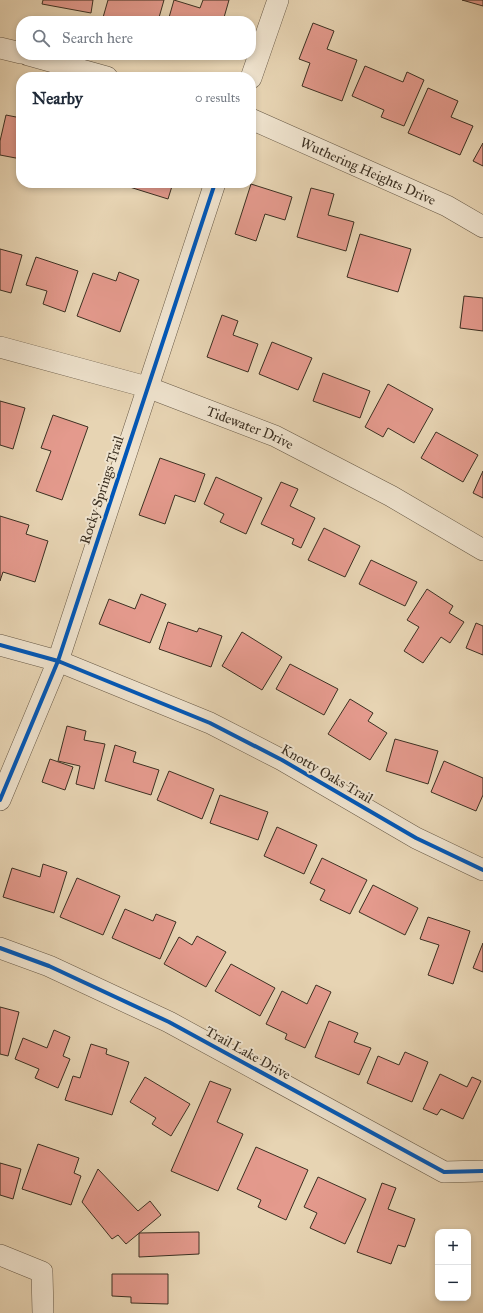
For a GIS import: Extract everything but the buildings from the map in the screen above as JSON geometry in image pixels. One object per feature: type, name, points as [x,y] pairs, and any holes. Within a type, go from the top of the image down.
[{"type":"street","points":[[253,72],[278,0]]},
{"type":"street","points":[[0,48],[16,52]]},
{"type":"street","points":[[46,60],[89,72]]},
{"type":"street","name":"Wuthering Heights Drive","points":[[256,121],[447,206],[483,227]]},
{"type":"street","name":"Rocky Springs Trail","points":[[0,800],[58,661],[213,188]]},
{"type":"street","name":"Tidewater Drive","points":[[0,347],[147,387],[275,436],[391,496],[483,550]]},
{"type":"street","name":"Knotty Oaks Trail","points":[[0,644],[58,661],[210,723],[282,760],[416,838],[483,870]]},
{"type":"street","name":"Trail Lake Drive","points":[[0,948],[49,966],[169,1022],[444,1172],[483,1171]]},
{"type":"street","points":[[0,1255],[42,1272],[43,1313]]},
{"type":"cycle path","points":[[0,800],[58,661],[213,188]]},
{"type":"cycle path","points":[[0,645],[58,661],[210,723],[282,760],[416,838],[483,870]]},
{"type":"cycle path","points":[[0,948],[49,966],[169,1022],[444,1172],[483,1171]]}]
